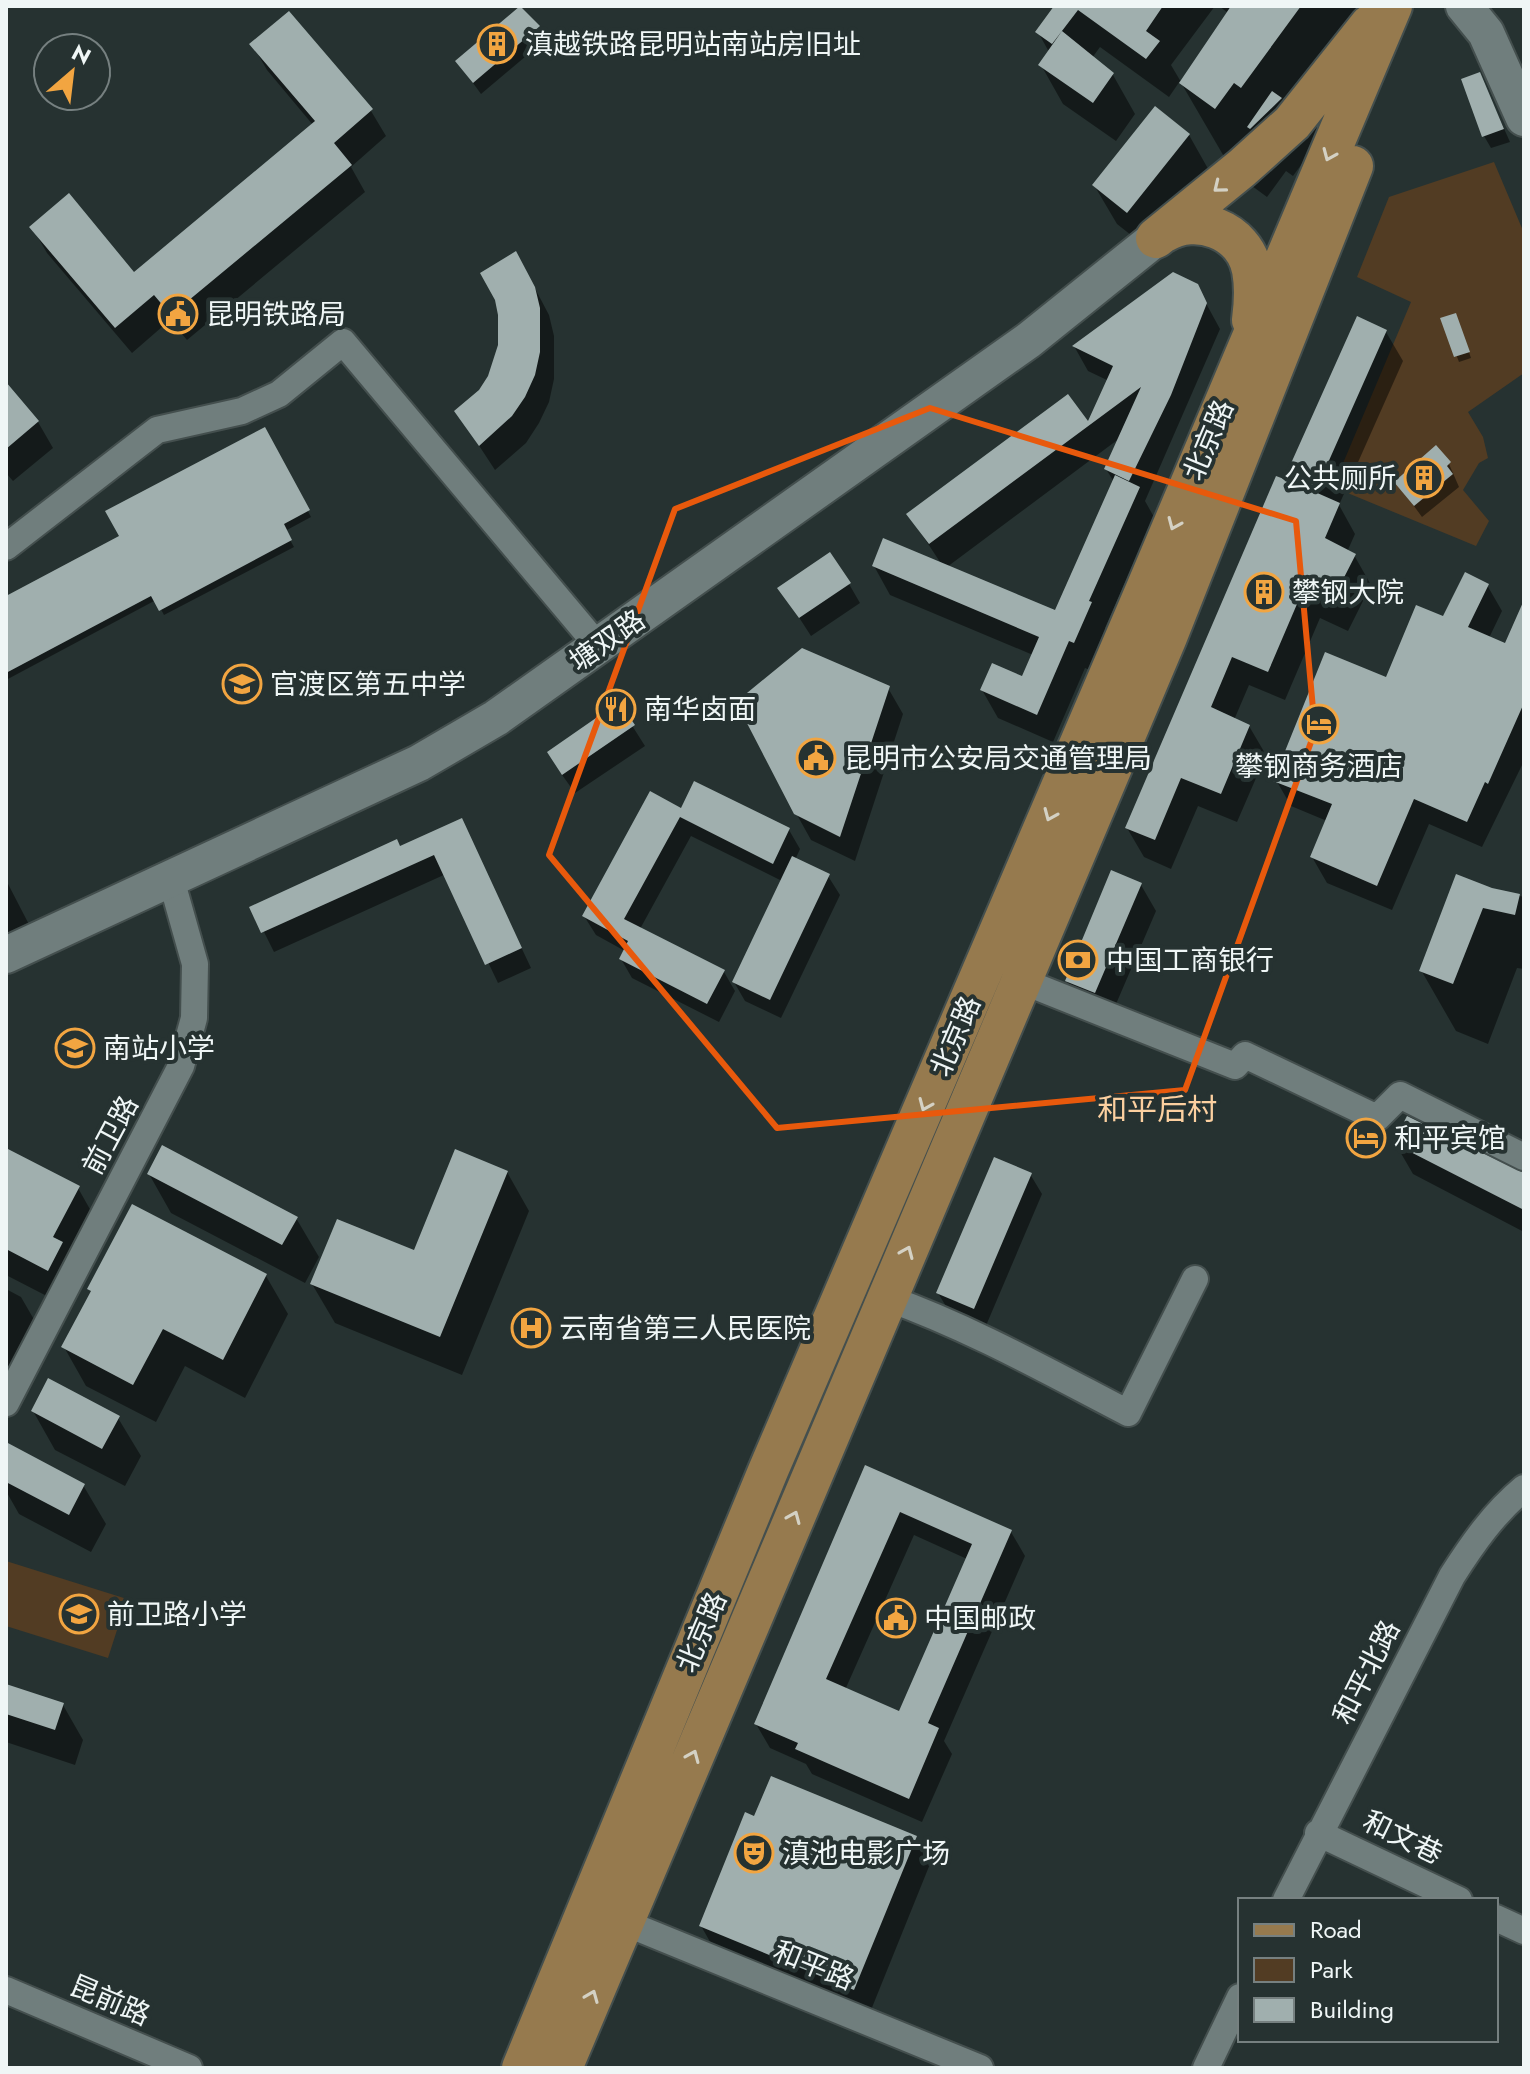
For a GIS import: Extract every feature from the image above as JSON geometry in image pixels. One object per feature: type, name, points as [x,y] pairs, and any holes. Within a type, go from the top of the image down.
[{"type":"main road","points":[[1156,238],[1292,123],[1385,6]]},
{"type":"main road","name":"北京路","points":[[522,2068],[768,1471],[1140,604],[1392,6]]},
{"type":"main road","name":"北京路","points":[[562,2068],[1167,637],[1382,90],[1419,6]]},
{"type":"main road","points":[[1156,238],[1180,225],[1194,223],[1221,230],[1241,247],[1252,269],[1253,282],[1248,345]]},
{"type":"street","points":[[1464,6],[1486,33],[1524,118]]},
{"type":"street","name":"塘双路","points":[[6,955],[419,763],[496,718],[1029,340],[1156,238]]},
{"type":"street","points":[[6,547],[157,430],[242,411],[279,394],[343,342],[598,646]]},
{"type":"street","name":"前卫路","points":[[6,1403],[181,1066],[194,1018],[195,964],[171,879]]},
{"type":"street","points":[[1022,981],[1235,1066],[1245,1055],[1377,1118],[1400,1095],[1524,1157]]},
{"type":"street","points":[[887,1298],[987,1340],[1128,1413],[1195,1279]]},
{"type":"street","name":"和平北路","points":[[1287,1898],[1452,1576],[1477,1536],[1504,1504],[1524,1488]]},
{"type":"street","name":"和文巷","points":[[1318,1833],[1455,1898]]},
{"type":"street","points":[[1498,1919],[1524,1931]]},
{"type":"street","name":"和平路","points":[[623,1922],[980,2068]]},
{"type":"street","name":"昆前路","points":[[6,1990],[189,2068]]},
{"type":"street","points":[[1206,2068],[1238,2001]]},
{"type":"highlighted area","points":[[930,408],[1296,521],[1315,731],[1185,1090],[777,1128],[549,855],[675,509]]},
{"type":"green space","points":[[1494,162],[1524,233],[1524,373],[1468,412],[1483,437],[1488,458],[1479,463],[1463,490],[1489,521],[1476,546],[1333,487],[1411,302],[1357,277],[1389,197]]},
{"type":"green space","points":[[6,1561],[127,1599],[108,1658],[6,1626]]},
{"type":"building","name":"滇越铁路昆明站南站房旧址","points":[[520,6],[540,26],[473,83],[455,61]]},
{"type":"building","points":[[1054,6],[1163,6],[1146,31],[1160,41],[1146,59],[1078,10],[1052,44],[1035,32]]},
{"type":"building","points":[[1231,6],[1301,6],[1241,88],[1234,83],[1215,109],[1179,83]]},
{"type":"building","points":[[289,11],[373,109],[334,143],[352,165],[171,315],[154,295],[115,328],[29,227],[69,193],[134,272],[315,121],[249,44]]},
{"type":"building","points":[[1062,31],[1114,73],[1093,103],[1038,65]]},
{"type":"building","points":[[1480,72],[1504,129],[1482,137],[1461,79]]},
{"type":"building","points":[[1272,91],[1282,98],[1250,129],[1247,127]]},
{"type":"building","points":[[1155,106],[1190,134],[1127,213],[1092,185]]},
{"type":"building","points":[[516,251],[535,287],[540,308],[540,352],[535,375],[525,397],[512,416],[479,446],[454,411],[479,390],[488,376],[498,345],[495,300],[480,273]]},
{"type":"building","points":[[1173,272],[1198,284],[1207,303],[1171,395],[1129,481],[1104,469],[1141,387],[929,544],[906,514],[1068,394],[1088,421],[1113,366],[1072,346]]},
{"type":"building","points":[[1456,313],[1470,352],[1454,357],[1440,318]]},
{"type":"building","points":[[1357,316],[1387,330],[1315,492],[1340,503],[1325,538],[1356,554],[1331,603],[1303,590],[1268,672],[1232,657],[1211,707],[1250,725],[1221,794],[1181,778],[1155,840],[1125,828],[1276,476],[1284,479]]},
{"type":"building","points":[[6,382],[39,421],[6,449]]},
{"type":"building","points":[[265,427],[310,510],[284,524],[292,540],[159,611],[151,596],[6,673],[6,596],[119,536],[105,511]]},
{"type":"building","name":"公共厕所","points":[[1436,445],[1451,462],[1447,466],[1453,474],[1414,506],[1394,482]]},
{"type":"building","points":[[1115,475],[1140,487],[1089,601],[1092,602],[1074,643],[1069,641],[1037,715],[980,690],[992,663],[1022,676],[1039,637],[872,566],[883,538],[1055,610]]},
{"type":"building","points":[[830,552],[851,583],[799,618],[777,588]]},
{"type":"building","points":[[1465,572],[1489,584],[1468,627],[1505,643],[1524,600],[1524,703],[1488,784],[1485,782],[1467,822],[1414,799],[1377,886],[1310,857],[1332,804],[1273,781],[1325,652],[1386,677],[1416,605],[1443,616]]},
{"type":"building","name":"昆明市公安局交通管理局","points":[[802,648],[890,686],[840,837],[794,814],[736,702]]},
{"type":"building","points":[[619,702],[635,725],[562,775],[547,752]]},
{"type":"building","points":[[694,781],[790,828],[773,864],[680,817],[624,919],[725,970],[707,1004],[619,959],[628,941],[582,916],[650,791],[681,808]]},
{"type":"building","points":[[462,818],[522,948],[485,965],[434,855],[261,933],[249,907],[397,839],[400,846]]},
{"type":"building","points":[[792,856],[830,874],[770,1000],[732,982]]},
{"type":"building","points":[[1111,870],[1142,883],[1095,993],[1065,981]]},
{"type":"building","points":[[1456,874],[1492,888],[1520,894],[1515,915],[1483,908],[1453,984],[1419,971]]},
{"type":"building","points":[[1407,1116],[1524,1173],[1524,1210],[1393,1143]]},
{"type":"building","points":[[162,1145],[298,1217],[282,1245],[147,1174]]},
{"type":"building","points":[[6,1148],[80,1186],[53,1237],[63,1242],[48,1271],[6,1249]]},
{"type":"building","points":[[455,1149],[508,1171],[440,1337],[310,1284],[337,1219],[414,1250]]},
{"type":"building","points":[[994,1157],[1032,1173],[974,1309],[936,1293]]},
{"type":"building","points":[[132,1204],[267,1274],[223,1360],[163,1329],[133,1385],[61,1347],[91,1291],[87,1289]]},
{"type":"building","points":[[48,1378],[120,1416],[102,1449],[31,1411]]},
{"type":"building","points":[[6,1442],[85,1484],[69,1515],[6,1482]]},
{"type":"building","points":[[865,1465],[1012,1530],[928,1723],[939,1728],[909,1799],[795,1749],[798,1743],[754,1724]],"holes":[[[900,1512],[972,1544],[899,1711],[826,1679]]]},
{"type":"building","points":[[6,1684],[64,1703],[55,1730],[6,1714]]},
{"type":"building","points":[[771,1776],[917,1836],[854,1990],[699,1926],[745,1812],[754,1816]]},
{"type":"place","name":"滇越铁路昆明站南站房旧址","points":[[497,44]]},
{"type":"place","name":"昆明铁路局","points":[[178,314]]},
{"type":"place","name":"公共厕所","points":[[1424,478]]},
{"type":"place","name":"攀钢大院","points":[[1264,592]]},
{"type":"place","name":"官渡区第五中学","points":[[242,684]]},
{"type":"place","name":"南华卤面","points":[[616,709]]},
{"type":"place","name":"攀钢商务酒店","points":[[1319,724]]},
{"type":"place","name":"昆明市公安局交通管理局","points":[[816,758]]},
{"type":"place","name":"中国工商银行","points":[[1078,960]]},
{"type":"place","name":"南站小学","points":[[75,1048]]},
{"type":"place","name":"和平宾馆","points":[[1366,1138]]},
{"type":"place","name":"云南省第三人民医院","points":[[531,1328]]},
{"type":"place","name":"前卫路小学","points":[[79,1614]]},
{"type":"place","name":"中国邮政","points":[[896,1618]]},
{"type":"place","name":"滇池电影广场","points":[[754,1853]]},
{"type":"district","name":"和平后村","points":[[1157,1110]]}]
